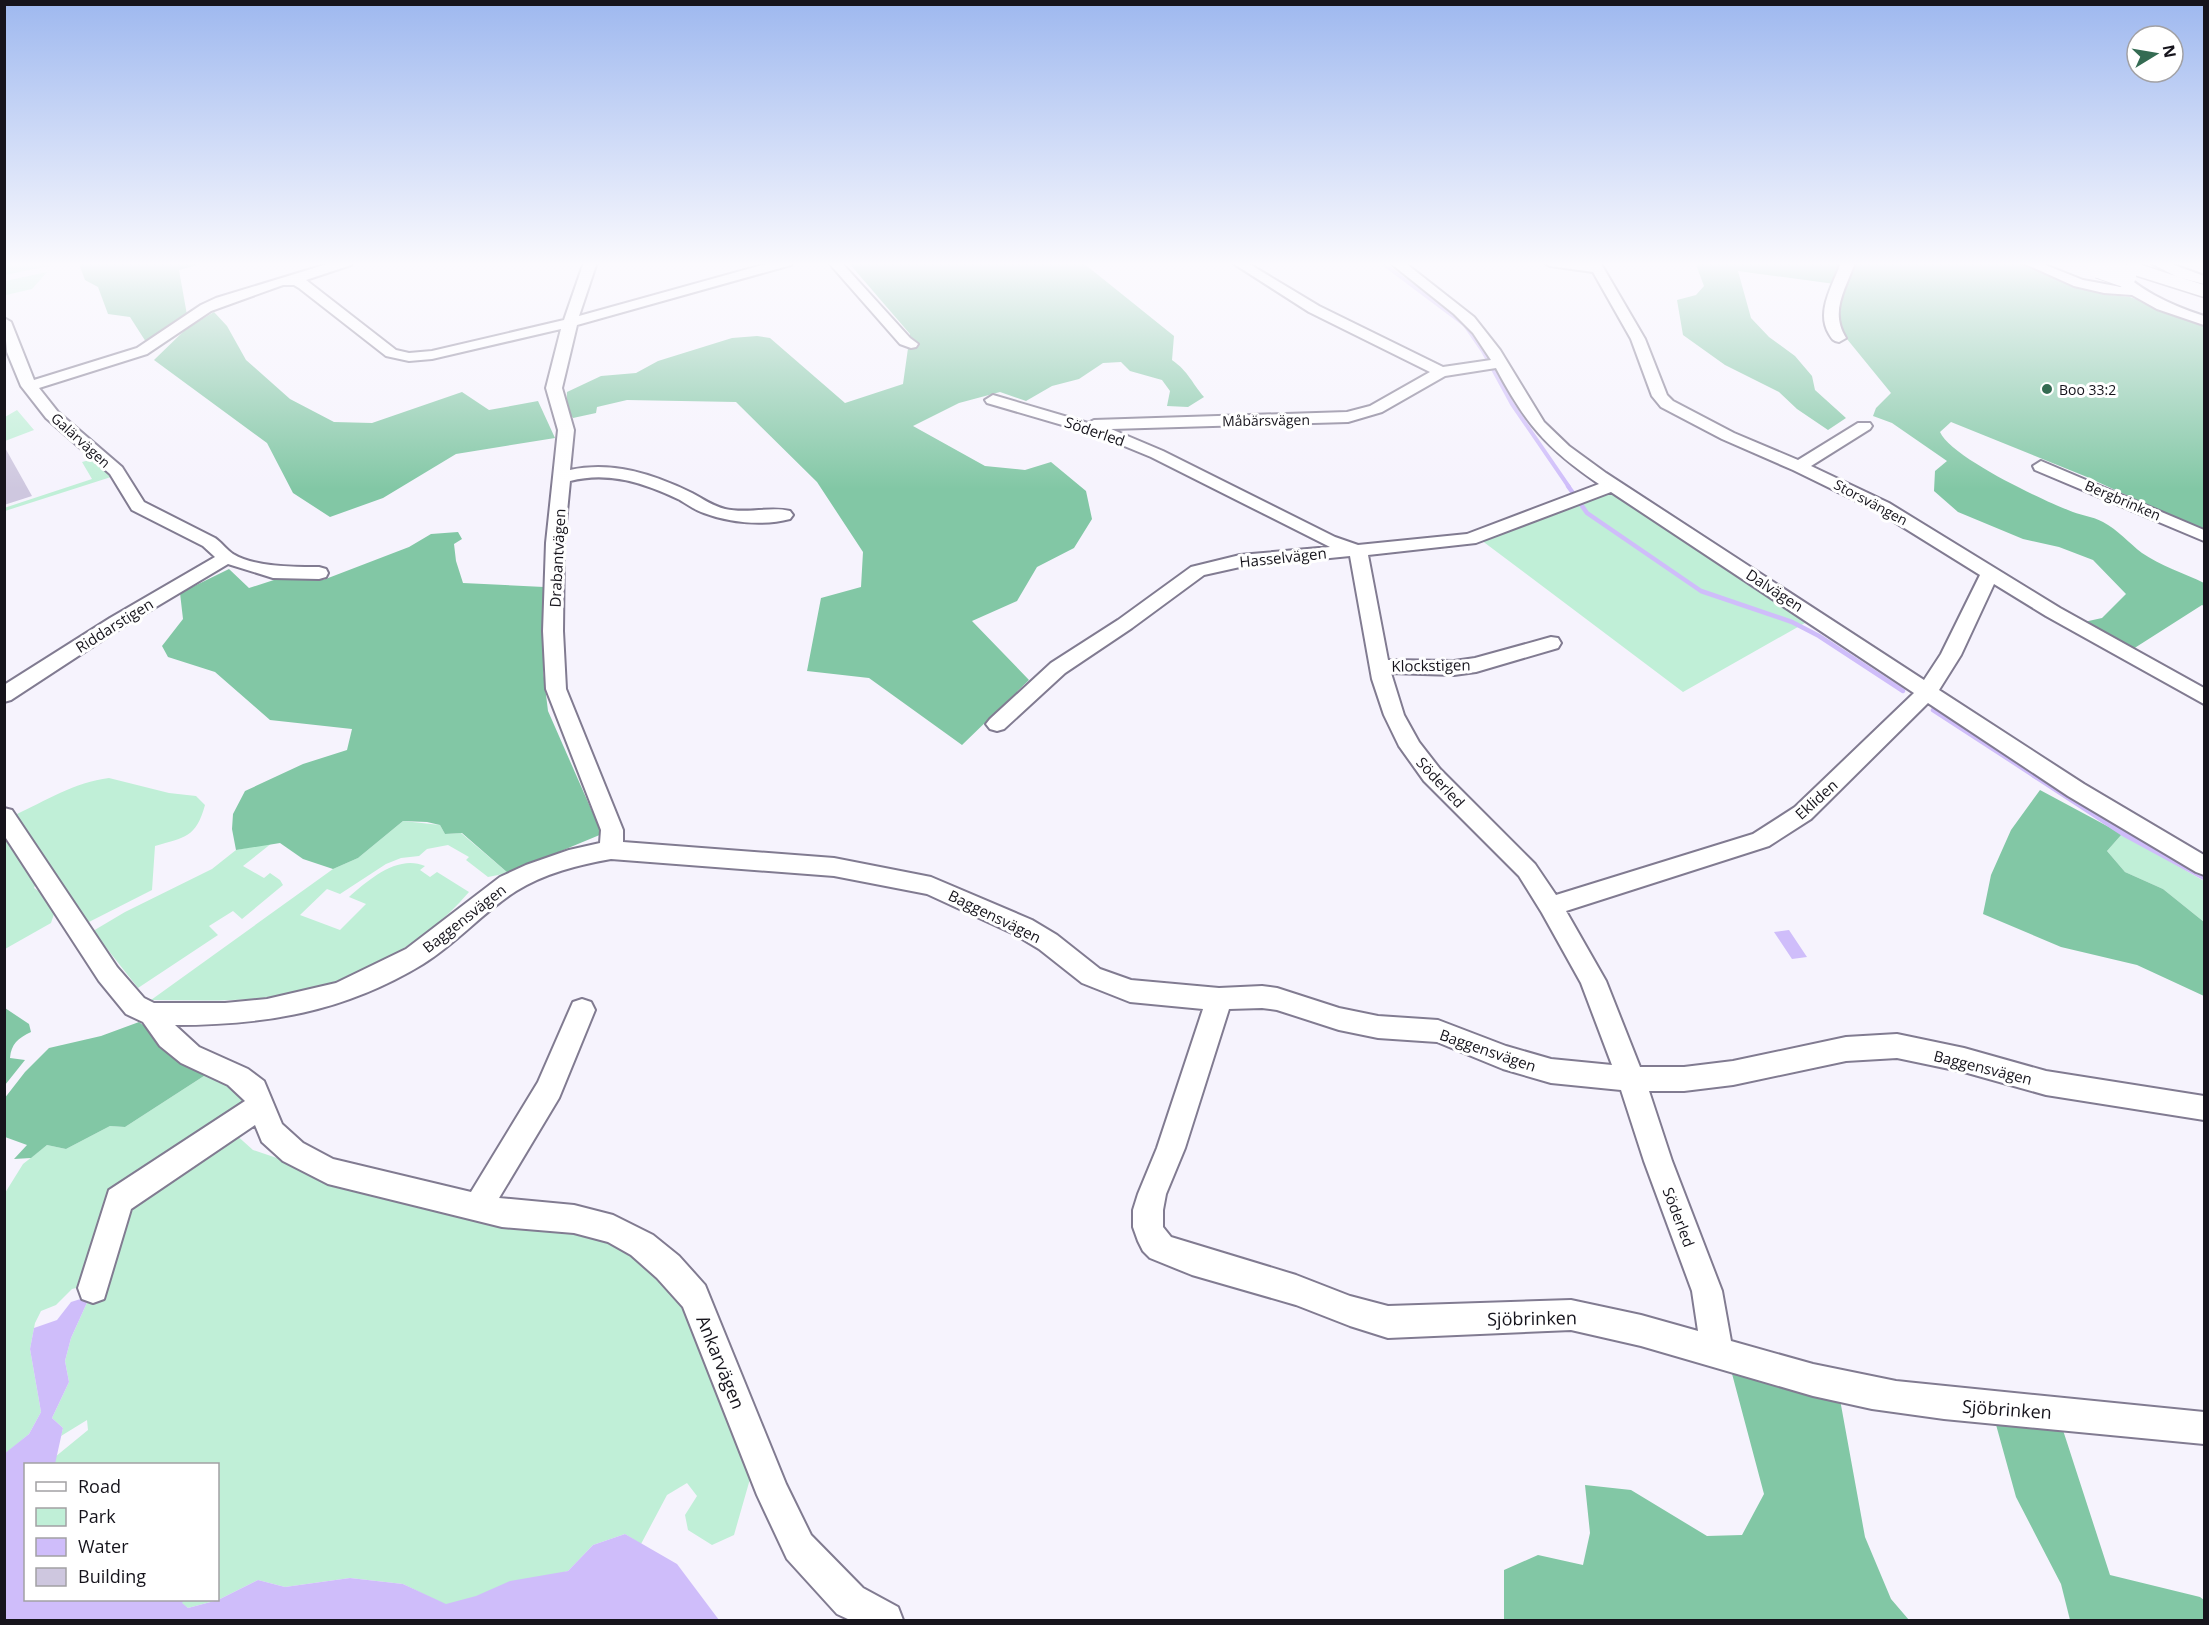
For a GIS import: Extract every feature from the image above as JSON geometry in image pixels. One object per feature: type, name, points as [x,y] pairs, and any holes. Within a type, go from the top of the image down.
[{"type":"street","name":"Galärvägen","points":[[9,338],[31,389],[52,416],[116,471],[138,506],[209,542],[217,547],[226,558],[273,572],[320,573]]},
{"type":"street","points":[[31,389],[142,351],[162,338]]},
{"type":"street","points":[[372,338],[391,353],[402,356],[432,354],[504,338]]},
{"type":"street","name":"Drabantvägen","points":[[566,338],[554,388],[566,430],[555,543],[553,631],[556,689],[612,830],[611,850]]},
{"type":"street","points":[[901,338],[911,344]]},
{"type":"street","points":[[1371,338],[1441,372],[1499,363]]},
{"type":"street","name":"Dalvägen","points":[[1484,338],[1539,426],[1566,452],[2076,790],[2205,866]]},
{"type":"street","name":"Storsvängen","points":[[1637,338],[1660,396],[1667,404],[1728,436],[1799,466],[1883,507],[2053,612],[2205,698]]},
{"type":"street","name":"Måbärsvägen","points":[[1081,425],[1348,417],[1376,409],[1441,372]]},
{"type":"street","name":"Söderled","points":[[993,400],[1081,425],[1156,454],[1329,541],[1358,550],[1380,666],[1394,715],[1417,757],[1527,870],[1551,906],[1593,981],[1631,1079],[1658,1161],[1707,1291],[1718,1354]]},
{"type":"street","points":[[1799,466],[1864,426]]},
{"type":"street","name":"Bergbrinken","points":[[2040,466],[2205,536]]},
{"type":"street","points":[[563,477],[582,472],[631,473],[720,513],[748,517],[784,515]]},
{"type":"street","name":"Hasselvägen","points":[[997,724],[1058,668],[1125,624],[1186,578],[1198,572],[1240,561],[1470,539],[1613,485]]},
{"type":"street","name":"Riddarstigen","points":[[4,695],[117,622],[226,558]]},
{"type":"street","name":"Ekliden","points":[[1551,906],[1717,855],[1775,833],[1803,813],[1927,692],[1951,656],[1990,573]]},
{"type":"street","name":"Klockstigen","points":[[1380,666],[1436,668],[1476,665],[1551,643]]},
{"type":"street","points":[[4,816],[108,974],[135,1006],[152,1014]]},
{"type":"street","name":"Baggensvägen","points":[[152,1014],[225,1014],[267,1010],[322,999],[345,991],[415,956],[508,884],[544,867],[577,856],[611,850],[834,867],[931,886],[1023,927],[1048,942],[1091,976],[1109,984],[1156,995],[1219,999],[1262,997],[1277,999],[1339,1019],[1378,1027],[1438,1031],[1503,1057],[1551,1071],[1631,1079],[1684,1079],[1733,1073],[1846,1049],[1897,1046],[1964,1060],[2046,1083],[2205,1108]]},
{"type":"street","name":"Sjöbrinken","points":[[1219,999],[1171,1148],[1152,1194],[1148,1210],[1148,1227],[1153,1241],[1161,1248],[1192,1260],[1296,1290],[1388,1322],[1572,1315],[1600,1319],[1718,1354],[1848,1388],[1937,1404],[2043,1411],[2205,1428]]},
{"type":"street","points":[[478,1207],[549,1089],[582,1010]]},
{"type":"street","name":"Ankarvägen","points":[[152,1014],[169,1038],[190,1055],[238,1077],[254,1090],[272,1133],[293,1152],[328,1171],[502,1213],[574,1219],[613,1229],[642,1245],[675,1274],[694,1296],[774,1495],[799,1547],[850,1601],[885,1620]]},
{"type":"street","points":[[93,1288],[119,1200],[262,1105]]},
{"type":"green space","points":[[177,338],[234,338],[246,360],[290,399],[334,422],[372,423],[462,392],[489,410],[538,401],[555,438],[456,454],[383,498],[330,517],[293,493],[267,443],[154,360]]},
{"type":"green space","points":[[734,338],[770,338],[845,403],[903,384],[909,338],[1174,338],[1172,360],[1186,373],[1204,397],[1188,407],[1167,406],[1170,391],[1162,380],[1130,371],[1121,362],[1103,363],[1079,379],[1052,386],[1026,401],[1000,392],[959,403],[913,426],[985,466],[1025,470],[1051,462],[1086,491],[1092,519],[1074,548],[1037,567],[1017,601],[972,621],[1029,680],[962,745],[869,678],[807,671],[821,598],[861,587],[863,552],[817,482],[736,402],[627,400],[597,407],[596,413],[573,418],[566,407],[567,392],[601,376],[636,373],[658,361]]},
{"type":"green space","points":[[1687,338],[1770,338],[1795,356],[1812,376],[1815,390],[1846,418],[1828,430],[1797,409],[1779,392],[1725,365]]},
{"type":"green space","points":[[1846,338],[2204,338],[2204,531],[2087,477],[1951,422],[1940,432],[1948,442],[1978,465],[2055,505],[2103,522],[2149,557],[2204,583],[2204,606],[2202,605],[2133,649],[2107,637],[2084,622],[2102,618],[2126,594],[2093,560],[2059,547],[2023,539],[1958,512],[1934,491],[1935,471],[1947,461],[1892,423],[1873,416],[1876,408],[1891,393]]},
{"type":"green space","points":[[17,410],[34,430],[5,441],[5,417]]},
{"type":"green space","points":[[93,459],[111,477],[5,511],[4,508],[92,479],[82,462]]},
{"type":"green space","points":[[1614,488],[1812,619],[1683,692],[1481,540]]},
{"type":"green space","points":[[458,532],[462,539],[454,544],[456,561],[463,583],[544,587],[543,670],[548,711],[602,834],[508,873],[462,833],[445,834],[440,825],[427,822],[403,821],[358,858],[333,869],[303,859],[280,843],[236,850],[232,829],[233,814],[245,791],[303,764],[347,750],[352,729],[270,720],[215,672],[168,657],[162,646],[183,619],[180,593],[229,569],[249,588],[280,578],[323,580],[409,547],[431,534]]},
{"type":"green space","points":[[109,778],[169,793],[196,796],[205,805],[198,824],[193,830],[182,838],[155,846],[152,890],[87,923],[15,815],[72,788]]},
{"type":"green space","points":[[2040,790],[2122,834],[2107,851],[2125,872],[2163,889],[2204,922],[2204,996],[2137,965],[2061,947],[1983,914],[1991,875],[2011,830]]},
{"type":"green space","points":[[403,821],[440,825],[445,834],[461,833],[508,873],[488,877],[466,860],[469,857],[448,845],[427,849],[419,856],[401,858],[386,864],[340,894],[327,889],[300,915],[340,930],[366,904],[349,897],[374,877],[404,863],[425,866],[420,870],[430,877],[437,872],[469,892],[426,933],[401,950],[348,977],[290,994],[234,1000],[151,1000],[333,869],[358,858]]},
{"type":"green space","points":[[5,828],[37,881],[34,888],[43,894],[55,911],[51,923],[5,949]]},
{"type":"green space","points":[[2122,834],[2204,881],[2204,922],[2163,889],[2125,872],[2107,851]]},
{"type":"green space","points":[[272,843],[243,866],[264,878],[270,873],[283,885],[242,919],[233,911],[209,926],[218,935],[138,988],[93,931],[125,912],[212,869],[236,850]]},
{"type":"green space","points":[[5,1008],[29,1024],[31,1032],[14,1045],[10,1058],[25,1060],[5,1085]]},
{"type":"green space","points":[[139,1022],[207,1074],[125,1127],[110,1126],[66,1149],[47,1145],[31,1158],[14,1159],[27,1145],[5,1137],[4,1099],[25,1072],[49,1048],[101,1036]]},
{"type":"green space","points":[[207,1074],[229,1080],[249,1106],[115,1198],[89,1285],[72,1289],[56,1305],[41,1311],[35,1323],[30,1349],[41,1412],[29,1434],[5,1454],[5,1193],[23,1164],[47,1145],[66,1149],[110,1126],[125,1127]]},
{"type":"green space","points":[[234,1133],[253,1150],[327,1175],[611,1238],[646,1258],[695,1316],[752,1472],[734,1535],[712,1545],[688,1530],[685,1515],[697,1496],[687,1483],[667,1495],[641,1544],[625,1534],[593,1545],[568,1571],[446,1605],[403,1584],[350,1578],[285,1587],[258,1580],[219,1600],[219,1463],[55,1463],[55,1457],[88,1430],[87,1420],[61,1436],[63,1428],[52,1418],[69,1382],[65,1361],[71,1338],[90,1296],[123,1201]]},
{"type":"green space","points":[[1731,1370],[1839,1394],[1865,1537],[1891,1599],[1909,1620],[1504,1620],[1504,1570],[1538,1555],[1583,1565],[1590,1533],[1585,1485],[1631,1490],[1707,1536],[1742,1535],[1764,1494]]},
{"type":"green space","points":[[1995,1421],[2061,1424],[2110,1575],[2200,1597],[2204,1600],[2204,1620],[2070,1620],[2061,1584],[2016,1497]]},
{"type":"green space","points":[[183,1601],[214,1601],[188,1608],[181,1603]]},
{"type":"water","points":[[1789,930],[1807,957],[1792,959],[1774,932]]},
{"type":"water","points":[[90,1296],[71,1338],[65,1361],[69,1382],[52,1418],[63,1428],[55,1463],[24,1463],[24,1601],[183,1601],[182,1603],[188,1608],[219,1601],[258,1580],[285,1587],[350,1578],[403,1584],[446,1604],[476,1596],[510,1581],[568,1571],[593,1545],[625,1534],[677,1564],[719,1620],[5,1620],[4,1454],[29,1434],[41,1412],[30,1349],[34,1328],[57,1320],[71,1302]]},
{"type":"building","points":[[4,446],[32,496],[4,505]]},
{"type":"waterway","points":[[1474,338],[1512,404],[1569,487]]},
{"type":"waterway","points":[[1568,486],[1587,513],[1701,591],[1792,622],[1819,636],[1903,691]]},
{"type":"waterway","points":[[1933,710],[2036,777]]},
{"type":"waterway","points":[[2034,775],[2123,833],[2204,877]]},
{"type":"place","name":"Boo 33:2","points":[[2047,389]]}]
